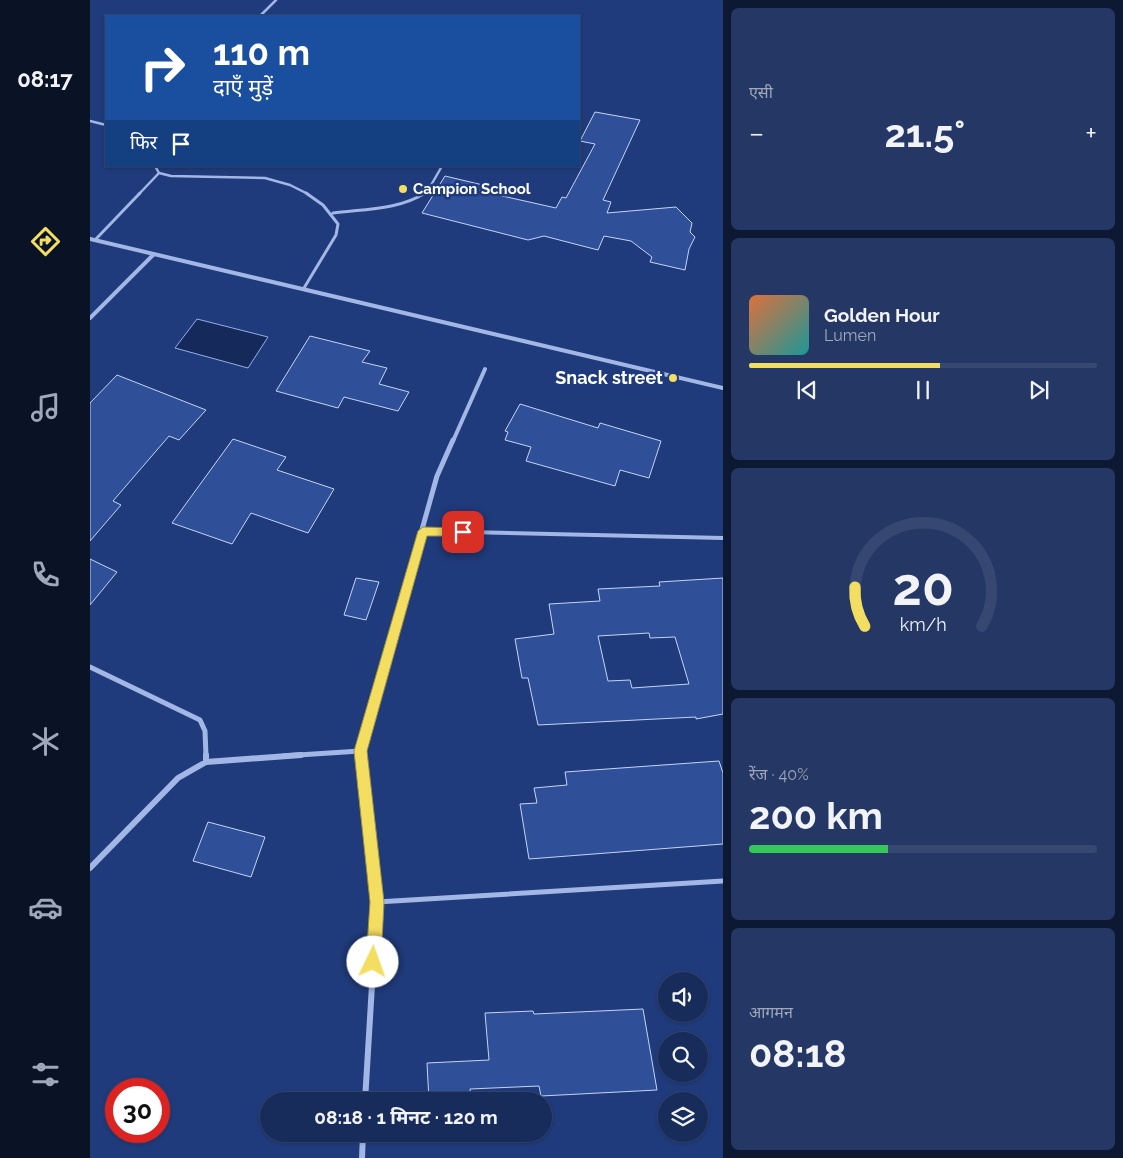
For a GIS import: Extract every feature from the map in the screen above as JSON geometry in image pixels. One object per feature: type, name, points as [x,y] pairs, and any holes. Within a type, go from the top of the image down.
[{"type":"street","points":[[92,239],[723,388]]},
{"type":"street","points":[[90,318],[154,254]]},
{"type":"street","points":[[366,1092],[377,902],[360,751],[437,476],[484,369]]},
{"type":"street","points":[[90,667],[200,720],[205,731],[206,762]]},
{"type":"street","points":[[90,868],[178,778],[206,762],[360,751]]},
{"type":"street","points":[[362,1158],[363,1142]]},
{"type":"lane","points":[[261,15],[276,0]]},
{"type":"lane","points":[[90,121],[105,125]]},
{"type":"lane","points":[[156,167],[158,172],[171,176],[253,177],[276,181],[301,191],[333,213],[338,224],[336,235],[304,288]]},
{"type":"lane","points":[[333,213],[401,204],[416,199],[425,193],[441,167]]},
{"type":"lane","points":[[92,239],[158,172]]},
{"type":"lane","points":[[423,531],[723,538]]},
{"type":"lane","points":[[377,902],[723,881]]},
{"type":"water","points":[[197,319],[268,337],[248,368],[175,348]]},
{"type":"building","points":[[595,112],[640,120],[603,200],[611,202],[607,213],[676,207],[692,223],[690,232],[695,237],[689,249],[685,270],[650,262],[652,257],[631,241],[604,236],[598,250],[544,236],[528,240],[422,213],[445,176],[483,185],[480,191],[556,208],[562,197],[566,198],[595,144],[580,141]]},
{"type":"building","points":[[310,336],[370,351],[362,362],[387,368],[379,384],[409,392],[398,411],[344,397],[338,408],[276,391]]},
{"type":"building","points":[[117,375],[206,410],[179,440],[169,436],[113,501],[121,505],[90,541],[90,403]]},
{"type":"building","points":[[520,404],[598,428],[600,423],[661,441],[649,478],[620,470],[615,486],[526,461],[531,447],[505,440],[508,432],[505,431]]},
{"type":"building","points":[[233,439],[286,457],[277,470],[334,489],[308,533],[251,513],[232,544],[172,523]]},
{"type":"building","points":[[90,559],[117,572],[90,605]]},
{"type":"building","points":[[356,578],[379,582],[366,620],[344,615]]},
{"type":"building","points":[[723,578],[723,714],[696,719],[696,717],[538,725],[528,678],[522,678],[515,639],[554,634],[549,604],[600,601],[598,589],[660,586],[659,582]],"holes":[[[649,633],[650,638],[675,637],[689,684],[632,688],[630,680],[608,681],[598,636]]]},
{"type":"building","points":[[719,761],[723,773],[723,844],[529,859],[520,804],[537,803],[534,788],[567,785],[565,772]]},
{"type":"building","points":[[208,822],[265,837],[251,877],[193,861]]},
{"type":"building","points":[[643,1009],[657,1090],[552,1095],[552,1092],[540,1092],[539,1086],[470,1089],[470,1092],[429,1092],[427,1063],[489,1060],[485,1013],[533,1011],[534,1014]]},
{"type":"place","name":"Campion School","points":[[403,189]]},
{"type":"place","name":"Snack street","points":[[673,378]]},
{"type":"route","points":[[373,962],[377,902],[360,751],[423,531],[463,532]]}]
